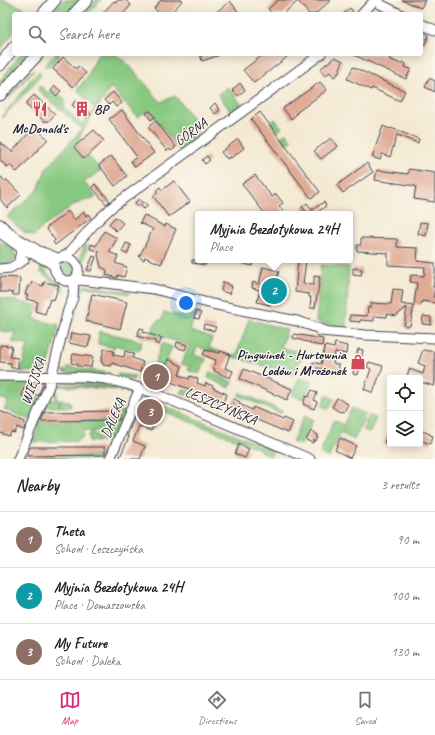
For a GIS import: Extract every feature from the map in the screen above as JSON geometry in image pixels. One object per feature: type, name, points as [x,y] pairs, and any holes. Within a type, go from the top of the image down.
[{"type":"main road","points":[[45,12],[55,0]]},
{"type":"main road","points":[[76,12],[87,0]]},
{"type":"main road","points":[[0,65],[12,50]]},
{"type":"main road","points":[[0,95],[36,56]]},
{"type":"street","points":[[364,12],[375,0],[396,12]]},
{"type":"street","points":[[423,25],[435,30]]},
{"type":"street","name":"GÓRNA","points":[[61,257],[83,238],[96,222],[112,208],[318,56]]},
{"type":"street","points":[[0,224],[54,266]]},
{"type":"street","points":[[0,234],[24,251],[70,258],[74,261],[78,271],[76,277],[69,280]]},
{"type":"street","name":"GÓRNA","points":[[74,261],[74,256],[83,238]]},
{"type":"street","points":[[19,262],[24,251]]},
{"type":"street","points":[[0,269],[10,268],[19,262],[24,261],[28,256],[36,252]]},
{"type":"street","points":[[61,257],[55,260],[54,266],[57,275],[69,280],[107,283],[149,289],[212,304],[295,327],[366,335],[435,338]]},
{"type":"street","points":[[78,271],[107,283]]},
{"type":"street","name":"WIEJSKA","points":[[18,459],[49,386],[68,310],[74,294],[69,280]]},
{"type":"street","points":[[392,336],[414,333],[435,333]]},
{"type":"street","name":"LESZCZYŃSKA","points":[[0,376],[100,379],[120,382],[140,388],[310,459]]},
{"type":"street","name":"DALEKA","points":[[110,459],[140,388]]},
{"type":"green space","points":[[0,0],[5,0],[28,10],[32,9],[30,12],[12,12],[12,34],[0,50]]},
{"type":"green space","points":[[63,0],[82,0],[71,12],[53,12]]},
{"type":"green space","points":[[96,0],[101,0],[90,12],[84,12]]},
{"type":"green space","points":[[19,56],[30,56],[0,89],[0,81]]},
{"type":"green space","points":[[53,56],[58,56],[50,66],[44,66]]},
{"type":"green space","points":[[97,56],[118,56],[127,63],[161,102],[175,96],[197,124],[186,132],[194,142],[181,152],[149,110],[137,117],[111,87],[83,130],[77,144],[101,170],[84,182],[96,197],[73,205],[43,227],[34,236],[24,232],[7,217],[38,190],[46,169],[82,129],[39,91],[38,88],[40,85],[48,93],[51,91],[56,96],[58,94],[65,99],[64,108],[82,124],[95,109],[79,92],[78,88],[89,75],[90,69]]},
{"type":"green space","points":[[34,70],[8,99],[6,98],[31,71]]},
{"type":"green space","points":[[40,71],[40,77],[2,118],[2,116],[25,89],[29,81]]},
{"type":"green space","points":[[228,87],[242,105],[231,112],[218,94]]},
{"type":"green space","points":[[275,119],[282,128],[277,132],[270,122]]},
{"type":"green space","points":[[286,133],[292,141],[286,144],[281,137]]},
{"type":"green space","points":[[0,242],[9,246],[8,248],[10,247],[14,249],[15,256],[17,257],[10,263],[0,266]]},
{"type":"green space","points":[[85,245],[88,246],[83,262],[85,270],[80,258],[82,257],[80,256]]},
{"type":"green space","points":[[68,261],[74,267],[74,274],[70,277],[64,276],[57,266],[58,262]]},
{"type":"green space","points":[[321,265],[349,267],[346,327],[316,322]]},
{"type":"green space","points":[[41,266],[45,268],[49,276],[62,286],[65,294],[63,289],[40,272]]},
{"type":"green space","points":[[85,285],[130,292],[129,294],[87,287],[81,291],[74,320],[80,288]]},
{"type":"green space","points":[[0,297],[37,306],[34,319],[59,325],[48,367],[45,371],[21,372],[28,344],[12,342],[15,332],[0,331]]},
{"type":"green space","points":[[185,303],[197,306],[190,331],[212,338],[209,348],[236,356],[249,319],[287,330],[281,347],[302,353],[295,375],[197,347],[194,355],[206,359],[199,374],[188,370],[189,366],[182,364],[189,345],[151,334],[155,323],[157,323],[158,320],[162,320],[164,312],[181,316]]},
{"type":"green space","points":[[99,331],[142,341],[139,351],[115,345],[114,348],[98,344]]},
{"type":"green space","points":[[162,343],[172,347],[163,369],[154,366]]},
{"type":"green space","points":[[68,367],[110,373],[109,376],[64,373],[62,370],[67,371]]},
{"type":"green space","points":[[210,372],[232,382],[230,388],[208,378]]},
{"type":"green space","points":[[118,374],[135,376],[133,380],[117,377]]},
{"type":"green space","points":[[299,378],[312,382],[303,399],[292,395]]},
{"type":"green space","points":[[63,379],[95,381],[121,387],[63,382]]},
{"type":"green space","points":[[6,380],[30,381],[28,393],[40,398],[30,420],[4,409],[8,401],[0,398],[0,394]]},
{"type":"green space","points":[[53,384],[118,388],[136,394],[123,390],[121,393],[120,390],[58,386]]},
{"type":"green space","points":[[51,388],[57,390],[59,407],[43,406],[47,398],[56,400],[56,395],[50,394]]},
{"type":"green space","points":[[183,389],[194,393],[192,398],[181,393]]},
{"type":"green space","points":[[241,393],[282,411],[281,414],[238,395]]},
{"type":"green space","points":[[326,395],[334,399],[329,409],[322,406]]},
{"type":"green space","points":[[143,396],[157,402],[156,405],[152,407],[141,401]]},
{"type":"green space","points":[[60,400],[70,401],[71,407],[60,407]]},
{"type":"green space","points":[[162,405],[273,450],[271,456],[260,451],[260,449],[160,410]]},
{"type":"green space","points":[[42,408],[46,408],[46,411],[41,412],[41,421],[120,421],[120,411],[114,411],[114,408],[120,408],[128,413],[119,429],[116,428],[110,442],[113,446],[106,441],[100,441],[101,432],[99,430],[92,432],[85,430],[83,433],[84,436],[77,441],[33,442],[31,438],[34,439],[39,423],[36,423]]},
{"type":"green space","points":[[352,408],[366,414],[354,440],[342,434],[346,424],[344,423]]},
{"type":"green space","points":[[369,415],[376,418],[370,433],[363,430]]},
{"type":"green space","points":[[304,416],[313,420],[301,445],[292,442]]},
{"type":"green space","points":[[334,420],[344,425],[329,457],[320,453]]},
{"type":"green space","points":[[92,433],[98,436],[98,442],[89,441],[89,435]]},
{"type":"green space","points":[[108,445],[112,448],[108,459],[56,459],[56,456],[105,456],[105,452],[108,452]]},
{"type":"green space","points":[[26,446],[26,456],[56,456],[56,459],[25,459],[21,457]]},
{"type":"building","points":[[119,0],[126,0],[131,5],[125,12],[104,12],[114,1]]},
{"type":"building","points":[[161,0],[183,0],[172,12],[158,12],[154,8]]},
{"type":"building","points":[[278,0],[331,0],[317,12],[307,12],[298,1],[285,12],[271,12],[268,9]]},
{"type":"building","points":[[402,0],[425,0],[421,8]]},
{"type":"building","points":[[230,1],[238,12],[216,12]]},
{"type":"building","points":[[350,8],[353,11],[352,12],[345,12]]},
{"type":"building","points":[[423,32],[429,35],[425,44],[423,44]]},
{"type":"building","points":[[201,56],[217,56],[202,61]]},
{"type":"building","points":[[261,56],[287,57],[254,83],[243,70]]},
{"type":"building","points":[[356,56],[390,56],[389,59],[401,64],[402,62],[406,64],[405,67],[411,69],[406,79]]},
{"type":"building","points":[[63,57],[76,69],[78,66],[86,73],[73,87],[53,69]]},
{"type":"building","points":[[335,57],[343,61],[338,74],[334,77],[330,72],[325,76],[320,69]]},
{"type":"building","points":[[353,67],[405,91],[400,101],[372,88],[371,90],[347,79]]},
{"type":"building","points":[[429,78],[435,81],[435,92],[425,87]]},
{"type":"building","points":[[320,82],[327,90],[296,113],[297,114],[291,119],[283,108]]},
{"type":"building","points":[[240,83],[245,90],[238,96],[232,90]]},
{"type":"building","name":"BP","points":[[55,86],[61,91],[56,96],[51,91]]},
{"type":"building","points":[[113,92],[122,103],[116,107],[112,102],[109,105],[104,100]]},
{"type":"building","name":"McDonald's","points":[[34,95],[55,114],[48,122],[46,120],[45,122],[25,104]]},
{"type":"building","name":"BP","points":[[76,100],[91,114],[87,118],[72,105]]},
{"type":"building","points":[[215,103],[220,110],[215,114],[210,108]]},
{"type":"building","points":[[122,110],[154,153],[135,167],[131,161],[137,157],[109,119]]},
{"type":"building","points":[[150,111],[155,117],[151,120],[146,113]]},
{"type":"building","points":[[260,112],[320,192],[311,198],[251,119]]},
{"type":"building","points":[[156,121],[176,147],[171,151],[169,149],[167,151],[148,127]]},
{"type":"building","points":[[383,126],[419,139],[418,143],[397,135],[390,157],[382,154],[380,160],[372,157]]},
{"type":"building","points":[[34,127],[48,139],[17,172],[10,165],[7,167],[0,160],[0,142],[12,152]]},
{"type":"building","points":[[196,129],[200,134],[194,138],[191,134]]},
{"type":"building","points":[[94,130],[104,141],[84,159],[74,147]]},
{"type":"building","points":[[331,138],[338,146],[321,159],[314,151]]},
{"type":"building","points":[[238,139],[244,148],[231,158],[230,157],[227,159],[221,152]]},
{"type":"building","points":[[111,156],[127,176],[115,186],[99,165]]},
{"type":"building","points":[[207,156],[210,160],[205,164],[202,160]]},
{"type":"building","points":[[367,163],[373,172],[343,193],[337,185]]},
{"type":"building","points":[[409,169],[435,173],[435,202],[414,199],[416,186],[375,180],[377,170],[408,174]]},
{"type":"building","points":[[255,175],[272,197],[276,194],[283,203],[279,206],[283,211],[263,211],[242,184]]},
{"type":"building","points":[[0,176],[5,181],[7,180],[21,195],[7,208],[0,199]]},
{"type":"building","points":[[174,181],[190,202],[168,216],[153,196],[158,193],[156,191],[160,187],[162,190]]},
{"type":"building","points":[[95,184],[110,201],[106,204],[92,187]]},
{"type":"building","points":[[139,199],[142,203],[144,202],[148,206],[144,209],[140,205],[141,204],[137,207],[135,203]]},
{"type":"building","points":[[324,202],[326,206],[319,211],[305,211],[302,207],[307,203],[312,210]]},
{"type":"building","points":[[68,211],[74,220],[84,212],[86,216],[88,214],[91,218],[55,245],[53,242],[55,240],[46,228]]},
{"type":"building","points":[[144,215],[165,227],[166,224],[176,229],[161,264],[145,257],[144,260],[139,257],[153,229],[140,223]]},
{"type":"building","points":[[115,217],[123,223],[116,231],[109,224]]},
{"type":"building","points":[[420,222],[428,223],[426,236],[418,234]]},
{"type":"building","points":[[104,231],[117,238],[109,252],[118,256],[115,263],[127,267],[124,277],[118,275],[117,278],[106,275],[107,270],[101,267],[98,255],[99,251],[90,249],[91,244],[96,246]]},
{"type":"building","points":[[361,238],[397,239],[397,247],[418,248],[417,261],[435,263],[433,287],[435,287],[433,297],[435,297],[435,303],[422,301],[421,305],[414,304],[417,283],[410,282],[411,275],[424,276],[425,267],[388,265],[388,253],[357,251],[357,245],[361,245]]},
{"type":"building","points":[[126,243],[131,245],[127,254],[122,252]]},
{"type":"building","points":[[93,256],[96,257],[91,271],[87,270]]},
{"type":"building","points":[[192,260],[195,260],[195,263],[206,263],[206,265],[192,263]]},
{"type":"building","points":[[241,263],[253,263],[252,266]]},
{"type":"building","points":[[298,263],[306,263],[303,284],[314,285],[314,276],[320,277],[315,308],[310,308],[311,297],[309,297],[309,294],[295,292]]},
{"type":"building","points":[[263,267],[279,271],[276,281],[272,280],[269,289],[273,290],[270,305],[257,302],[260,290],[252,288],[253,282],[259,284]]},
{"type":"building","points":[[353,268],[362,269],[361,275],[353,274]]},
{"type":"building","points":[[0,277],[20,278],[19,295],[13,295],[13,293],[8,292],[0,292]]},
{"type":"building","points":[[32,282],[43,286],[44,282],[59,285],[54,300],[50,299],[45,314],[35,311],[38,302],[26,299],[28,295],[25,295],[28,286],[30,287]]},
{"type":"building","points":[[223,282],[232,286],[230,294],[221,291]]},
{"type":"building","points":[[393,289],[403,290],[401,304],[414,306],[410,326],[404,326],[407,307],[396,316],[387,314],[387,317],[374,316],[374,321],[350,321],[350,315],[367,316],[368,307],[371,307],[371,303],[391,304]]},
{"type":"building","points":[[92,294],[127,302],[120,329],[86,321]]},
{"type":"building","points":[[196,311],[201,313],[199,319],[194,318]]},
{"type":"building","points":[[423,316],[431,317],[431,325],[422,324]]},
{"type":"building","points":[[204,324],[216,327],[214,331],[203,328]]},
{"type":"building","points":[[140,328],[144,329],[143,332],[162,338],[159,345],[155,343],[155,341],[137,336]]},
{"type":"building","points":[[71,333],[91,336],[88,347],[69,343]]},
{"type":"building","points":[[294,334],[323,339],[322,346],[293,338]]},
{"type":"building","points":[[177,342],[187,345],[185,350],[176,347]]},
{"type":"building","points":[[335,343],[347,346],[346,354],[335,352],[333,363],[339,365],[338,375],[332,374],[332,371],[317,368],[316,373],[310,371],[313,362],[321,364],[325,346],[334,348]]},
{"type":"building","points":[[0,345],[12,346],[10,357],[18,358],[18,368],[11,368],[11,363],[0,362]]},
{"type":"building","points":[[104,349],[114,351],[113,355],[124,357],[125,351],[134,354],[132,358],[143,362],[140,372],[112,363],[111,366],[103,365],[101,362]]},
{"type":"building","name":"Pingwinek - Hurtownia Lodów i Mrożonek","points":[[358,349],[363,350],[358,375],[353,374]]},
{"type":"building","points":[[205,350],[220,353],[220,351],[230,354],[225,368],[233,371],[230,378],[214,371],[215,369],[213,368],[216,360],[203,355]]},
{"type":"building","points":[[423,350],[435,352],[434,386],[423,383],[423,375],[408,375],[409,369],[423,374],[425,366],[418,363]]},
{"type":"building","points":[[73,354],[93,357],[91,367],[77,366],[77,364],[71,363]]},
{"type":"building","points":[[168,359],[182,366],[179,375],[189,379],[190,376],[198,379],[197,383],[205,386],[206,383],[227,394],[222,404],[163,379],[161,383],[150,378],[153,372],[162,376]]},
{"type":"building","points":[[369,362],[383,366],[373,393],[364,389],[371,369],[367,367]]},
{"type":"building","points":[[244,369],[292,389],[287,400],[240,379]]},
{"type":"building","points":[[30,382],[42,382],[43,384],[38,396],[29,391]]},
{"type":"building","points":[[24,387],[29,389],[27,397],[22,396]]},
{"type":"building","points":[[312,390],[317,393],[314,400],[317,402],[314,409],[303,404],[306,396],[308,397]]},
{"type":"building","points":[[337,398],[348,404],[344,412],[340,412],[332,407]]},
{"type":"building","points":[[234,399],[240,402],[239,404],[252,410],[253,407],[283,420],[284,418],[293,422],[288,433],[231,409]]},
{"type":"building","points":[[140,404],[155,411],[149,424],[154,426],[151,431],[139,426],[133,441],[145,446],[140,459],[119,459],[129,437],[127,436]]},
{"type":"building","points":[[0,411],[25,422],[24,430],[17,427],[15,433],[11,432],[9,436],[0,433]]},
{"type":"building","points":[[119,411],[119,420],[41,421],[45,412]]},
{"type":"building","points":[[311,431],[318,435],[316,441],[314,440],[313,443],[306,440]]},
{"type":"building","points":[[423,431],[433,436],[430,444],[423,441]]},
{"type":"building","points":[[387,435],[387,444],[384,443]]},
{"type":"building","points":[[340,438],[356,446],[350,458],[335,450]]},
{"type":"building","points":[[239,444],[249,449],[245,458],[235,454]]},
{"type":"building","points":[[30,447],[105,447],[105,455],[27,456]]},
{"type":"place","name":"McDonald's","points":[[40,109]]},
{"type":"place","name":"BP","points":[[82,109]]},
{"type":"place","name":"Myjnia Bezdotykowa 24H","points":[[274,291]]},
{"type":"place","name":"Pingwinek - Hurtownia Lodów i Mrożonek","points":[[358,362]]},
{"type":"place","name":"Theta","points":[[156,377]]},
{"type":"place","name":"My Future","points":[[150,412]]}]
